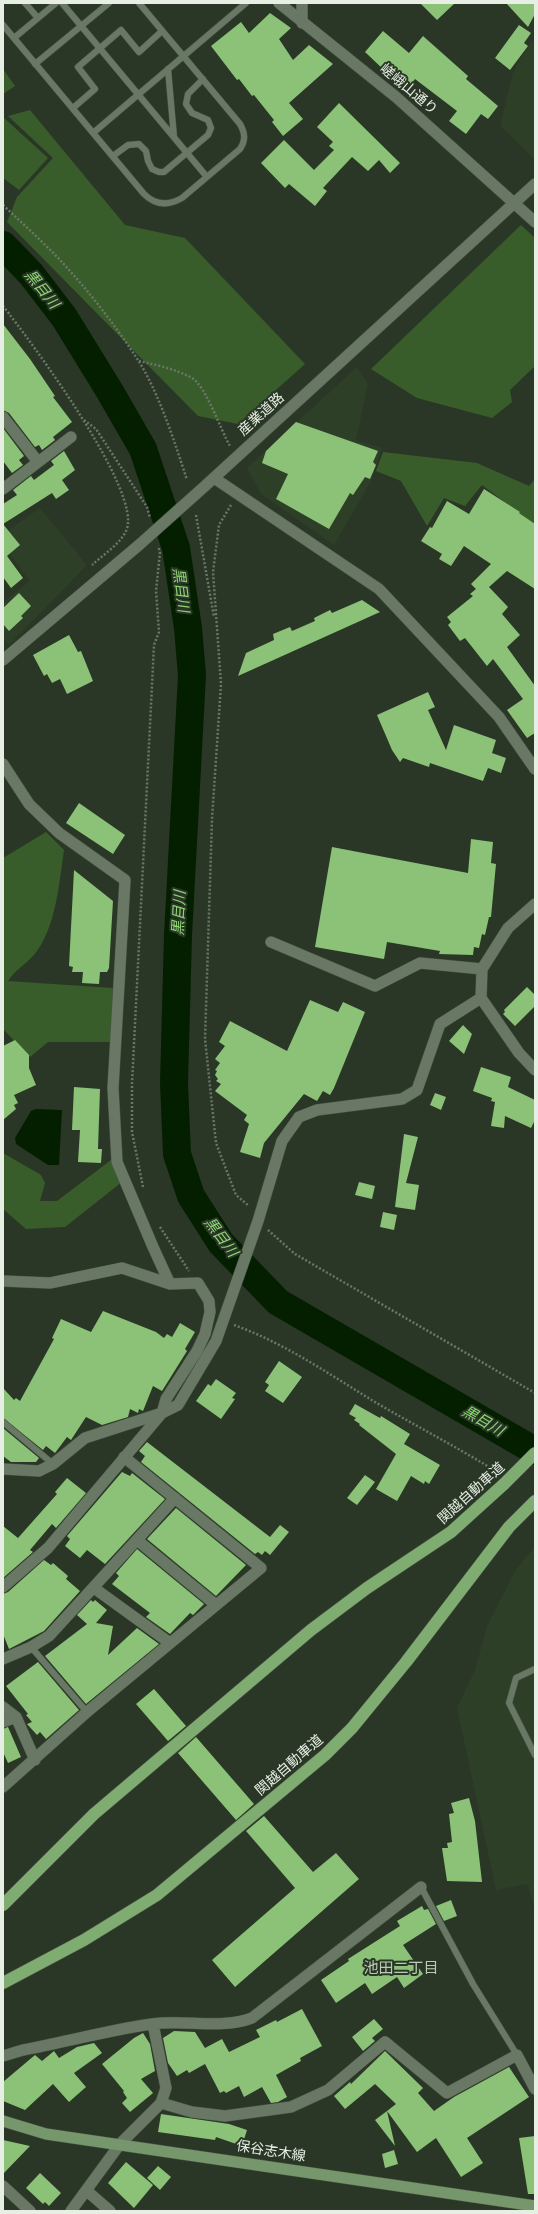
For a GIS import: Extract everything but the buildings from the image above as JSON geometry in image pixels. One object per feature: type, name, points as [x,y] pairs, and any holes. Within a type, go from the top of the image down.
[{"type":"highway","name":"関越自動車道","points":[[3,1905],[94,1814],[311,1630],[367,1588],[451,1532],[504,1484],[535,1453]]},
{"type":"highway","name":"関越自動車道","points":[[3,1983],[97,1932],[157,1895],[325,1755],[352,1728],[406,1662],[485,1556],[509,1527],[534,1502]]},
{"type":"main road","name":"保谷志木線","points":[[3,2121],[46,2134],[535,2206]]},
{"type":"street","name":"嵯峨山通り","points":[[279,3],[396,97],[535,222]]},
{"type":"street","points":[[302,3],[302,23]]},
{"type":"street","name":"産業道路","points":[[3,660],[139,545],[535,184]]},
{"type":"street","points":[[3,417],[38,462]]},
{"type":"street","points":[[3,489],[71,438]]},
{"type":"street","points":[[209,482],[237,495],[379,589],[499,717],[535,769]]},
{"type":"street","points":[[3,764],[29,804],[59,833],[125,880],[112,1088],[117,1162],[170,1284]]},
{"type":"street","points":[[535,904],[508,928],[482,969],[482,998],[519,1053],[535,1070]]},
{"type":"street","points":[[271,942],[375,986],[420,962],[482,969]]},
{"type":"street","points":[[3,1469],[39,1471],[53,1464],[85,1438],[162,1413],[178,1405],[216,1341],[258,1221],[282,1141],[299,1117],[318,1110],[402,1099],[418,1090],[440,1024],[482,998]]},
{"type":"street","points":[[3,1281],[50,1283],[122,1268],[170,1284],[198,1283],[209,1301],[210,1312],[205,1334],[197,1351],[166,1398],[162,1413],[48,1548],[3,1587]]},
{"type":"street","points":[[3,1787],[87,1712],[261,1568],[124,1457]]},
{"type":"street","points":[[3,1659],[31,1647],[49,1636],[175,1498]]},
{"type":"street","points":[[137,1540],[216,1605]]},
{"type":"street","points":[[94,1588],[170,1643]]},
{"type":"street","points":[[3,1707],[16,1717],[35,1760]]},
{"type":"street","points":[[3,1722],[16,1717]]},
{"type":"street","points":[[3,2056],[23,2050],[153,2024],[222,2024],[240,2022],[252,2018],[421,1887]]},
{"type":"street","points":[[71,2211],[120,2144],[161,2103],[166,2088],[153,2024]]},
{"type":"street","points":[[161,2103],[192,2112],[225,2116],[292,2108],[328,2090],[385,2042],[446,2093],[517,2055],[535,2089]]},
{"type":"street","points":[[3,2186],[30,2211]]},
{"type":"street","points":[[86,2191],[110,2211]]},
{"type":"lane","points":[[25,3],[38,18]]},
{"type":"lane","points":[[14,38],[56,3]]},
{"type":"lane","points":[[62,3],[207,177]]},
{"type":"lane","points":[[36,64],[109,3]]},
{"type":"lane","points":[[3,25],[148,198],[159,203],[176,201],[240,149],[245,137],[240,124],[139,3]]},
{"type":"lane","points":[[94,133],[246,3]]},
{"type":"lane","points":[[73,108],[95,89],[78,67],[121,30],[138,52],[162,31]]},
{"type":"lane","points":[[168,69],[174,137]]},
{"type":"lane","points":[[113,156],[128,145],[139,144],[146,150],[148,161],[152,169],[159,172],[168,169],[187,153],[208,135],[211,128],[208,120],[192,113],[186,104],[188,94],[203,79]]},
{"type":"lane","points":[[3,1422],[53,1464]]},
{"type":"lane","points":[[31,1647],[87,1712]]},
{"type":"lane","points":[[535,1668],[516,1678],[509,1703],[535,1755]]},
{"type":"lane","points":[[421,1887],[473,1984],[517,2055]]},
{"type":"path","points":[[3,205],[60,260],[94,300],[138,361],[150,384],[188,480]]},
{"type":"path","points":[[3,306],[35,346],[84,420],[117,482],[126,504],[128,517],[127,530]]},
{"type":"path","points":[[138,361],[160,366],[194,379],[206,398],[236,457]]},
{"type":"path","points":[[84,420],[96,429],[147,507],[151,522]]},
{"type":"path","points":[[237,495],[219,525],[213,572],[221,684],[212,819],[205,1039],[216,1143],[236,1195],[251,1208],[258,1221],[295,1254],[535,1393]]},
{"type":"path","points":[[196,515],[216,629]]},
{"type":"path","points":[[145,1191],[132,1132],[132,1084],[154,645],[159,632],[156,591],[160,552],[158,544]]},
{"type":"path","points":[[158,1222],[198,1283]]},
{"type":"path","points":[[225,1317],[315,1364],[380,1404],[463,1451]]},
{"type":"shaded area","points":[[532,40],[535,43],[535,160],[500,126],[513,72]]},
{"type":"shaded area","points":[[3,69],[15,86],[3,94]]},
{"type":"shaded area","points":[[30,110],[125,225],[185,238],[305,364],[238,424],[198,416],[7,222],[17,197],[53,158],[8,116]]},
{"type":"shaded area","points":[[3,117],[48,158],[19,190],[3,178]]},
{"type":"shaded area","points":[[521,225],[535,238],[535,366],[510,390],[512,402],[492,418],[417,398],[371,369]]},
{"type":"shaded area","points":[[357,367],[368,384],[356,440],[382,448],[371,481],[334,545],[261,494],[247,468]]},
{"type":"shaded area","points":[[383,452],[477,463],[529,486],[535,479],[535,525],[482,485],[465,506],[444,498],[427,526],[401,481],[376,471]]},
{"type":"shaded area","points":[[40,508],[87,565],[9,645],[3,638],[3,602],[30,581],[3,545],[3,534]]},
{"type":"shaded area","points":[[46,832],[64,850],[52,919],[41,944],[34,955],[8,981],[113,988],[112,1042],[48,1042],[30,1057],[3,1029],[3,858]]},
{"type":"shaded area","points":[[36,1109],[62,1110],[59,1165],[48,1165],[16,1144],[15,1138],[31,1111]]},
{"type":"shaded area","points":[[3,1153],[41,1175],[45,1183],[40,1201],[57,1201],[111,1160],[122,1182],[65,1227],[26,1229],[3,1209]]},
{"type":"shaded area","points":[[535,1547],[535,1911],[528,1884],[496,1890],[457,1708],[475,1670],[487,1626],[516,1569]]},
{"type":"waterway","name":"黒目川","points":[[3,245],[31,274],[64,317],[143,449],[176,548],[188,628],[192,675],[178,935],[174,1083],[177,1154],[191,1196],[221,1243],[278,1302],[535,1451]]},
{"type":"district","name":"池田二丁目","points":[[401,1968]]}]
